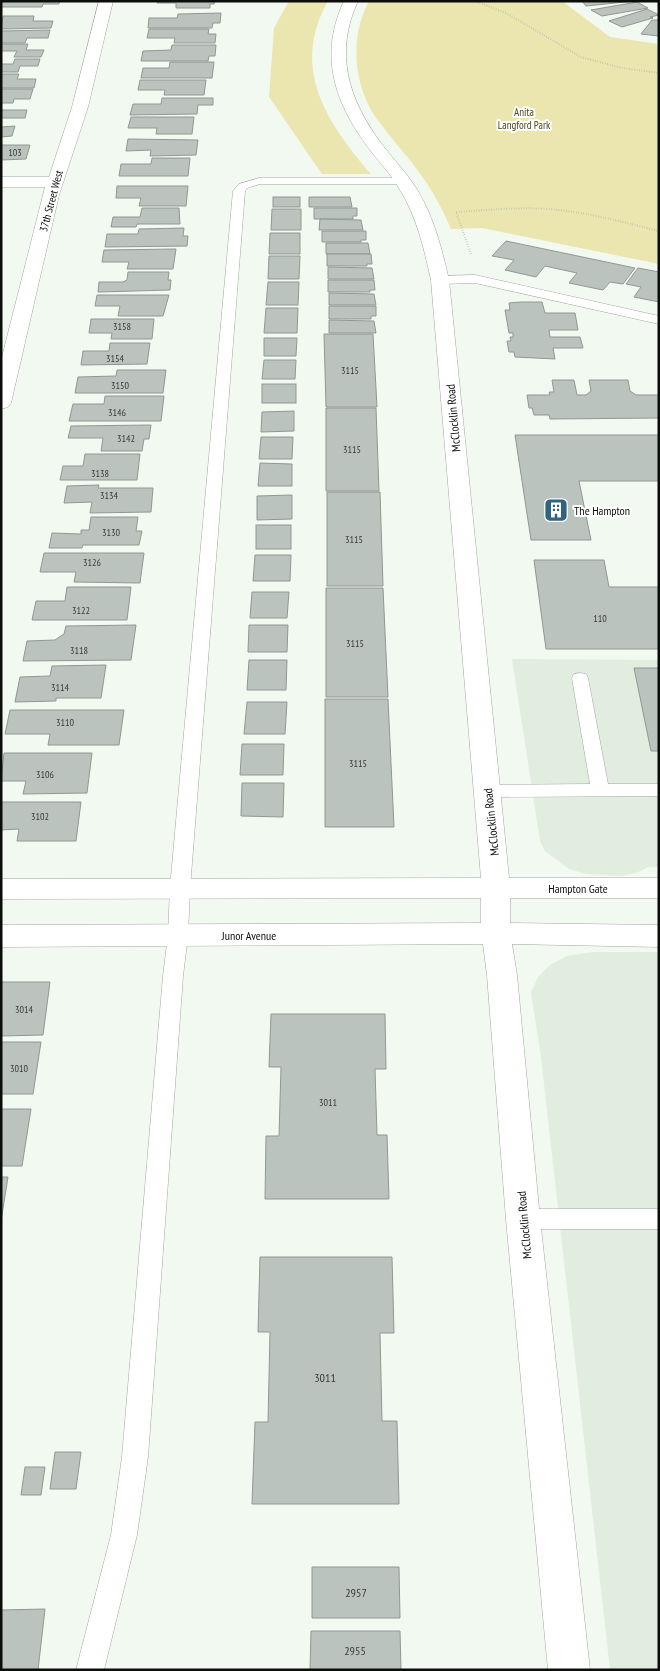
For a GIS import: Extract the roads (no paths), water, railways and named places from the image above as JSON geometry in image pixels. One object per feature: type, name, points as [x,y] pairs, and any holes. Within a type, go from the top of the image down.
[{"type":"street","name":"37th Street West","points":[[1,403],[10,335],[55,182],[80,107],[106,1]]},
{"type":"street","name":"McClocklin Road","points":[[351,1],[338,35],[337,52],[341,80],[356,118],[369,138],[404,182],[422,217],[432,244],[440,280],[488,792],[496,888],[496,933],[502,976],[522,1218],[569,1670]]},
{"type":"street","points":[[1,182],[55,182]]},
{"type":"street","points":[[1,889],[496,888]]},
{"type":"street","name":"Hampton Gate","points":[[496,888],[659,888]]},
{"type":"street","points":[[496,933],[659,936]]},
{"type":"street","name":"Junor Avenue","points":[[1,936],[496,933]]},
{"type":"lane","points":[[90,1670],[124,1535],[135,1457],[172,986],[178,935],[180,888],[239,191],[243,186],[260,181],[404,182]]},
{"type":"lane","points":[[440,280],[475,279],[659,320]]},
{"type":"lane","points":[[580,678],[600,790]]},
{"type":"lane","points":[[488,792],[659,790]]},
{"type":"lane","points":[[522,1218],[659,1218]]},
{"type":"place","name":"The Hampton","points":[[556,510]]},
{"type":"park label","name":"Anita Langford Park","points":[[524,118]]}]
